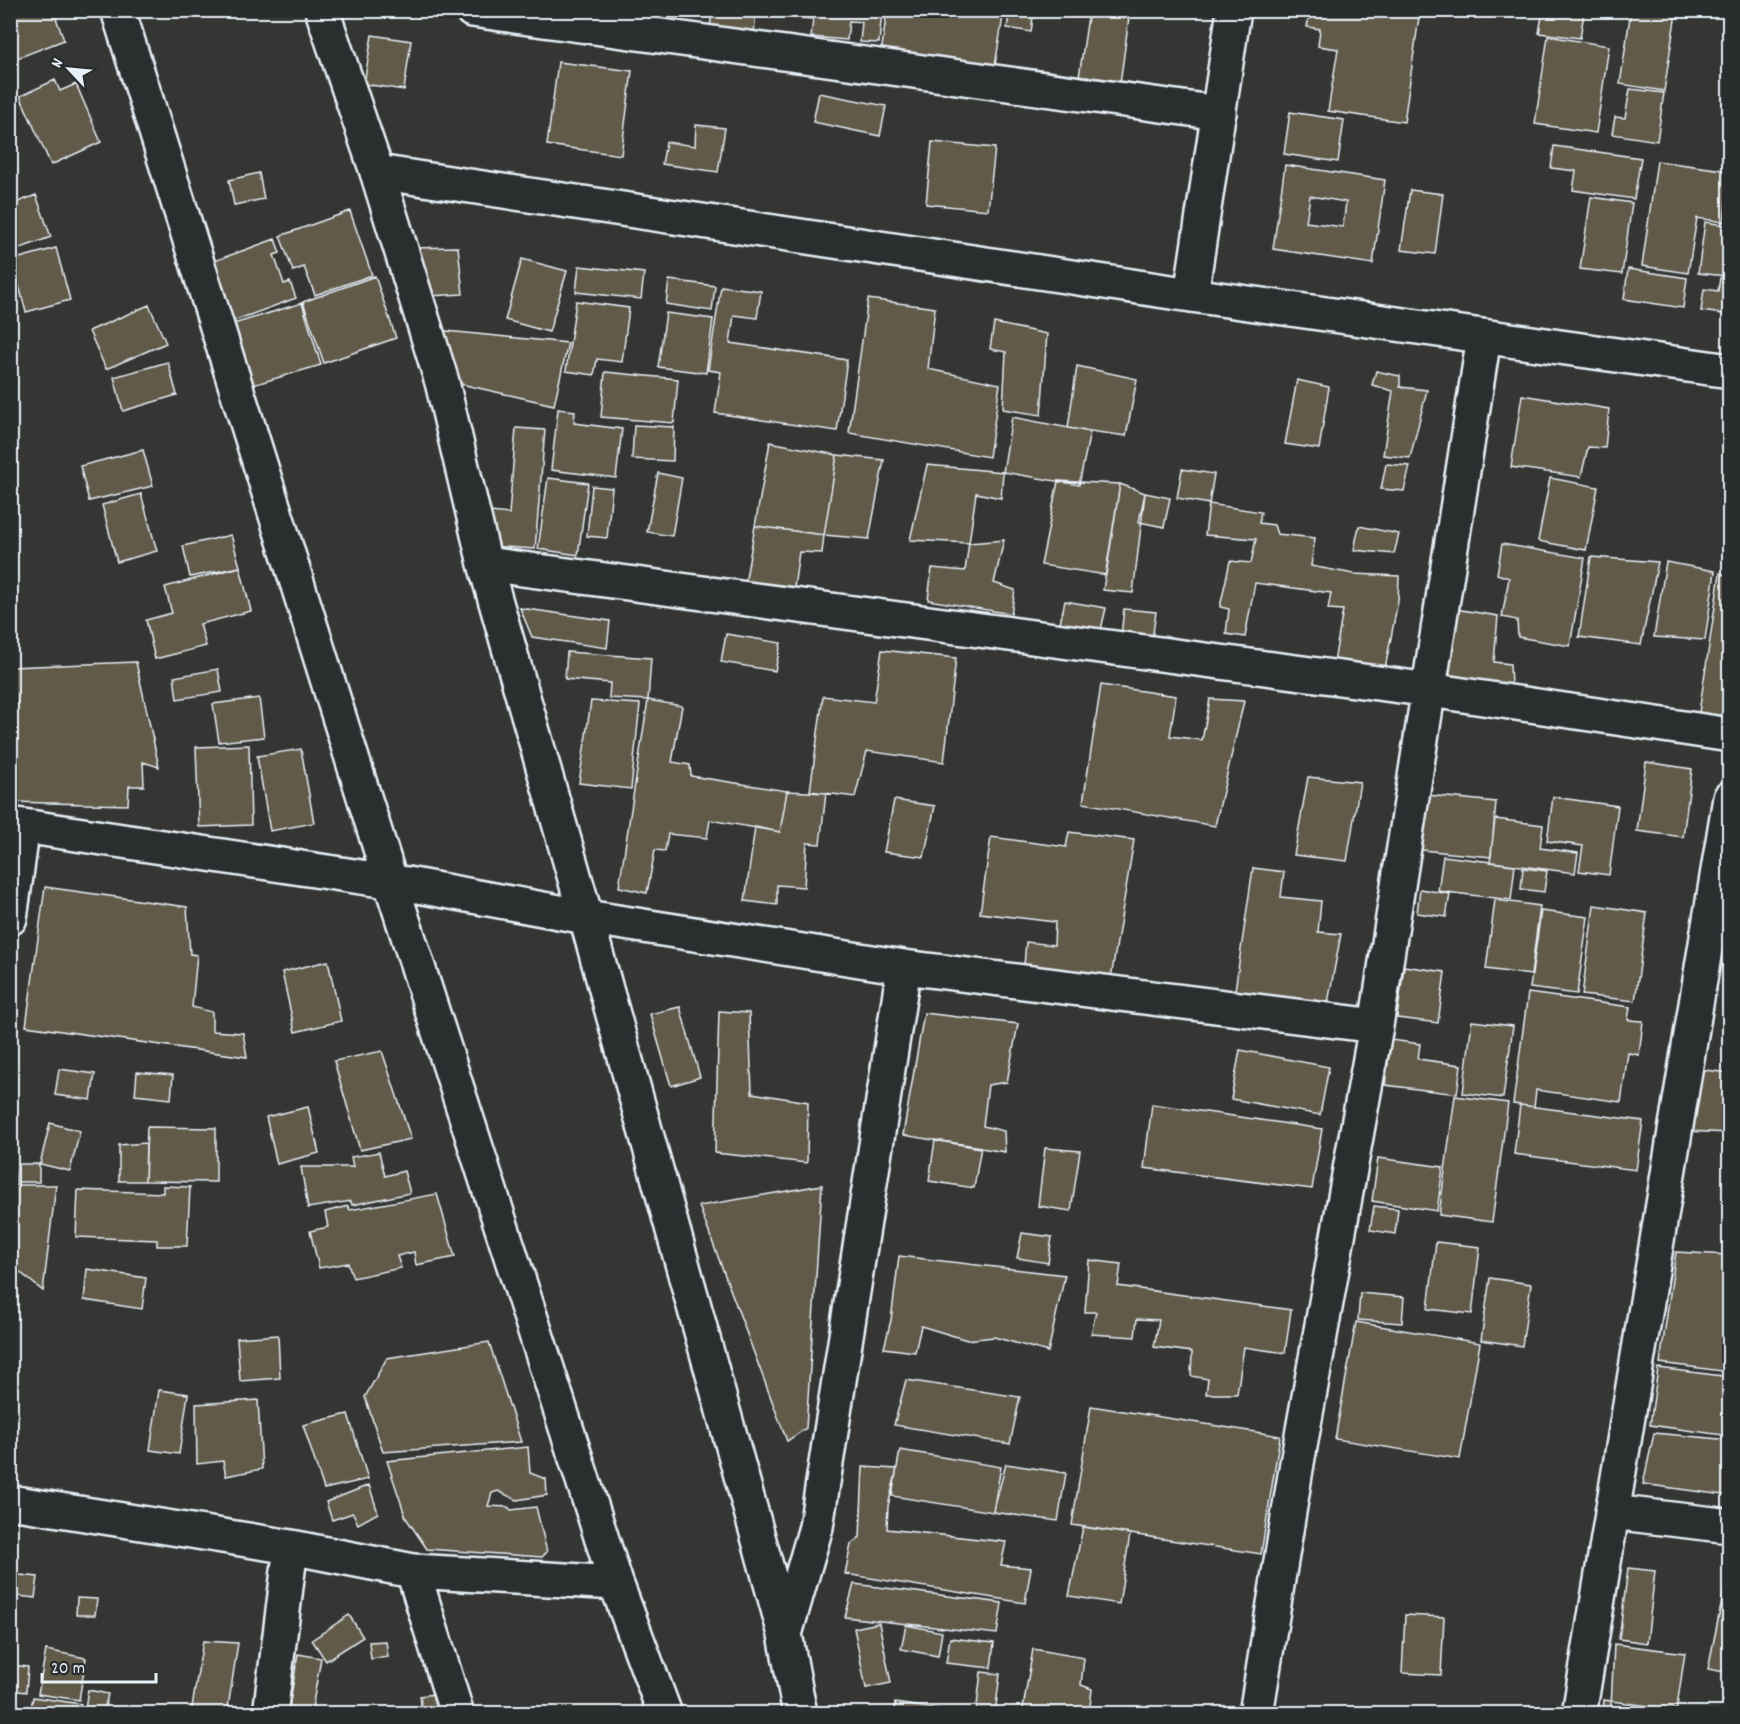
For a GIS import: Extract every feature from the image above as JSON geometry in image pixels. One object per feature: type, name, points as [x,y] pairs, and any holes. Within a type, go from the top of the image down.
[{"type":"street","points":[[118,10],[391,883],[616,1582],[665,1713]]},
{"type":"street","points":[[322,10],[378,172],[442,382],[485,564],[586,917],[785,1634],[800,1713]]},
{"type":"street","points":[[472,10],[1219,113]]},
{"type":"street","points":[[1191,295],[1234,10]]},
{"type":"street","points":[[378,172],[1191,295],[1730,371]]},
{"type":"street","points":[[1256,1713],[1297,1463],[1376,1026],[1484,337]]},
{"type":"street","points":[[485,564],[1430,690],[1730,735]]},
{"type":"street","points":[[1579,1713],[1730,798]]},
{"type":"street","points":[[10,918],[17,825],[391,883],[586,917],[904,967],[1376,1026]]},
{"type":"street","points":[[785,1634],[816,1527],[904,967]]},
{"type":"street","points":[[10,1502],[291,1547],[413,1571],[616,1582]]},
{"type":"street","points":[[1612,1512],[1730,1526]]},
{"type":"street","points":[[270,1713],[291,1547]]},
{"type":"street","points":[[413,1571],[457,1713]]},
{"type":"building","points":[[20,10],[53,10],[64,40],[10,61],[10,14]]},
{"type":"building","points":[[712,10],[756,10],[754,34],[710,29]]},
{"type":"building","points":[[760,10],[882,10],[879,43],[860,42],[862,22],[849,21],[847,40],[811,37],[813,19],[759,14]]},
{"type":"building","points":[[887,10],[1004,10],[994,72],[881,54]]},
{"type":"building","points":[[1010,10],[1034,10],[1031,32],[1007,28]]},
{"type":"building","points":[[1089,10],[1130,10],[1120,84],[1079,77]]},
{"type":"building","points":[[1310,10],[1420,10],[1404,122],[1328,111],[1338,49],[1318,46],[1320,29],[1307,27]]},
{"type":"building","points":[[1543,10],[1584,13],[1580,38],[1539,33]]},
{"type":"building","points":[[1631,10],[1676,13],[1664,91],[1620,84]]},
{"type":"building","points":[[372,35],[411,41],[404,90],[364,84]]},
{"type":"building","points":[[1548,36],[1609,46],[1596,133],[1535,124]]},
{"type":"building","points":[[558,62],[632,71],[621,155],[547,145]]},
{"type":"building","points":[[55,80],[60,91],[76,84],[101,142],[51,165],[20,96]]},
{"type":"building","points":[[1630,89],[1664,93],[1657,141],[1612,134],[1615,117],[1625,118]]},
{"type":"building","points":[[819,93],[886,106],[880,136],[813,122]]},
{"type":"building","points":[[1290,112],[1344,120],[1338,162],[1284,154]]},
{"type":"building","points":[[696,125],[725,128],[718,172],[662,164],[666,142],[695,146]]},
{"type":"building","points":[[932,142],[995,148],[988,210],[926,204]]},
{"type":"building","points":[[1554,146],[1641,158],[1634,199],[1573,190],[1576,171],[1551,168]]},
{"type":"building","points":[[1657,161],[1730,171],[1724,222],[1697,218],[1688,273],[1642,266]]},
{"type":"building","points":[[1285,165],[1385,180],[1373,264],[1273,249]],"holes":[[[1310,196],[1346,202],[1343,227],[1306,222]]]},
{"type":"building","points":[[259,173],[264,199],[234,205],[229,180]]},
{"type":"building","points":[[1410,190],[1443,194],[1435,254],[1401,250]]},
{"type":"building","points":[[36,195],[51,237],[10,252],[10,205]]},
{"type":"building","points":[[1591,197],[1632,203],[1622,274],[1580,269]]},
{"type":"building","points":[[350,211],[372,275],[315,295],[304,267],[293,271],[280,236]]},
{"type":"building","points":[[1705,222],[1730,226],[1730,248],[1725,276],[1698,273]]},
{"type":"building","points":[[275,239],[280,253],[274,255],[284,284],[290,282],[296,298],[225,324],[203,265]]},
{"type":"building","points":[[458,247],[463,294],[430,296],[409,248]]},
{"type":"building","points":[[56,248],[70,300],[26,312],[12,260]]},
{"type":"building","points":[[522,259],[567,271],[549,332],[505,320]]},
{"type":"building","points":[[579,266],[644,273],[641,299],[576,292]]},
{"type":"building","points":[[1628,269],[1687,278],[1683,308],[1624,299]]},
{"type":"building","points":[[375,276],[396,338],[324,363],[303,302]]},
{"type":"building","points":[[1720,278],[1730,279],[1730,315],[1701,311],[1704,289],[1718,291]]},
{"type":"building","points":[[669,280],[715,286],[712,311],[666,304]]},
{"type":"building","points":[[721,286],[761,291],[757,318],[734,315],[730,343],[847,360],[837,431],[715,413],[721,372],[708,370]]},
{"type":"building","points":[[868,299],[935,308],[928,369],[1000,384],[989,457],[849,433]]},
{"type":"building","points":[[576,301],[629,308],[622,362],[597,359],[594,375],[566,371]]},
{"type":"building","points":[[302,303],[321,365],[246,387],[227,326]]},
{"type":"building","points":[[149,305],[166,343],[106,369],[89,331]]},
{"type":"building","points":[[666,313],[713,319],[706,373],[658,367]]},
{"type":"building","points":[[994,323],[1047,334],[1041,415],[1003,409],[1006,352],[990,349]]},
{"type":"building","points":[[436,330],[568,343],[554,405],[461,384]]},
{"type":"building","points":[[168,362],[177,395],[123,411],[114,377]]},
{"type":"building","points":[[1077,366],[1137,379],[1126,436],[1068,428]]},
{"type":"building","points":[[1376,371],[1400,376],[1400,387],[1427,390],[1410,458],[1383,455],[1393,391],[1372,385]]},
{"type":"building","points":[[605,372],[678,379],[674,423],[601,417]]},
{"type":"building","points":[[1297,380],[1329,387],[1319,449],[1285,444]]},
{"type":"building","points":[[1522,395],[1609,409],[1605,448],[1588,447],[1581,477],[1511,467]]},
{"type":"building","points":[[558,409],[575,411],[574,423],[622,429],[616,478],[551,470]]},
{"type":"building","points":[[1012,417],[1090,432],[1079,485],[1003,472]]},
{"type":"building","points":[[634,425],[674,427],[673,461],[632,459]]},
{"type":"building","points":[[516,428],[545,430],[535,549],[488,546],[491,512],[509,514]]},
{"type":"building","points":[[770,442],[837,455],[824,535],[755,526]]},
{"type":"building","points":[[143,450],[153,486],[89,501],[80,466]]},
{"type":"building","points":[[837,455],[884,460],[869,539],[824,535]]},
{"type":"building","points":[[1386,464],[1410,466],[1404,491],[1381,489]]},
{"type":"building","points":[[927,465],[1003,472],[1001,498],[976,493],[969,543],[910,540]]},
{"type":"building","points":[[1182,469],[1214,474],[1209,504],[1177,498]]},
{"type":"building","points":[[658,473],[682,478],[672,536],[647,532]]},
{"type":"building","points":[[548,478],[588,483],[578,555],[538,549]]},
{"type":"building","points":[[1550,478],[1598,487],[1586,550],[1538,541]]},
{"type":"building","points":[[1058,481],[1120,484],[1106,575],[1041,565]]},
{"type":"building","points":[[1120,484],[1145,493],[1133,593],[1103,590]]},
{"type":"building","points":[[592,486],[612,488],[607,538],[587,536]]},
{"type":"building","points":[[1145,493],[1170,498],[1164,527],[1139,522]]},
{"type":"building","points":[[141,494],[157,551],[117,562],[102,505]]},
{"type":"building","points":[[1209,504],[1261,512],[1259,523],[1274,525],[1277,534],[1315,538],[1311,566],[1354,574],[1399,576],[1398,601],[1384,674],[1333,668],[1343,610],[1328,609],[1331,593],[1255,583],[1245,637],[1226,634],[1229,609],[1220,607],[1230,561],[1251,563],[1256,539],[1205,535]]},
{"type":"building","points":[[755,526],[824,535],[822,553],[799,552],[794,588],[745,584]]},
{"type":"building","points":[[1359,526],[1399,534],[1394,554],[1354,550]]},
{"type":"building","points":[[231,535],[240,567],[190,577],[183,546]]},
{"type":"building","points":[[1004,540],[994,583],[1015,590],[1011,614],[928,600],[932,568],[965,571],[969,543]]},
{"type":"building","points":[[1502,544],[1585,558],[1570,646],[1518,637],[1517,620],[1502,617],[1509,578],[1497,574]]},
{"type":"building","points":[[1591,557],[1658,562],[1641,645],[1579,637]]},
{"type":"building","points":[[1666,562],[1715,571],[1705,640],[1654,637]]},
{"type":"building","points":[[240,567],[251,611],[200,624],[206,646],[155,659],[146,620],[172,613],[165,587]]},
{"type":"building","points":[[1720,573],[1730,576],[1730,698],[1726,698],[1725,723],[1698,719]]},
{"type":"building","points":[[1065,601],[1106,608],[1100,634],[1059,627]]},
{"type":"building","points":[[520,608],[610,621],[607,648],[532,637]]},
{"type":"building","points":[[1449,608],[1498,616],[1494,662],[1510,664],[1511,686],[1438,674]]},
{"type":"building","points":[[1124,609],[1156,612],[1152,640],[1121,636]]},
{"type":"building","points":[[726,634],[781,643],[775,671],[721,662]]},
{"type":"building","points":[[882,650],[956,658],[944,762],[867,751],[855,797],[810,791],[823,696],[874,702]]},
{"type":"building","points":[[567,652],[651,658],[648,700],[609,698],[610,683],[565,679]]},
{"type":"building","points":[[136,662],[159,767],[143,762],[144,786],[129,786],[128,805],[10,802],[10,667]]},
{"type":"building","points":[[218,669],[222,692],[177,699],[174,677]]},
{"type":"building","points":[[1101,685],[1176,696],[1170,736],[1202,740],[1210,699],[1244,701],[1215,826],[1083,803]]},
{"type":"building","points":[[259,698],[264,737],[219,742],[213,704]]},
{"type":"building","points":[[648,700],[682,706],[672,762],[690,765],[691,776],[787,791],[780,832],[710,820],[707,838],[668,834],[665,851],[655,850],[647,893],[619,887]]},
{"type":"building","points":[[591,701],[640,704],[631,789],[579,783]]},
{"type":"building","points":[[249,745],[251,825],[199,827],[196,747]]},
{"type":"building","points":[[301,749],[314,823],[270,831],[257,756]]},
{"type":"building","points":[[1646,762],[1692,769],[1683,837],[1637,831]]},
{"type":"building","points":[[1308,777],[1360,782],[1347,861],[1294,855]]},
{"type":"building","points":[[787,791],[826,793],[820,844],[807,843],[804,887],[777,885],[777,905],[745,901],[755,827],[780,832]]},
{"type":"building","points":[[1427,795],[1496,802],[1491,857],[1422,850]]},
{"type":"building","points":[[1553,797],[1618,806],[1609,875],[1579,871],[1583,846],[1547,841]]},
{"type":"building","points":[[894,800],[935,806],[924,857],[884,852]]},
{"type":"building","points":[[1495,819],[1543,825],[1540,848],[1578,853],[1575,873],[1490,862]]},
{"type":"building","points":[[1069,832],[1134,840],[1111,978],[1024,965],[1026,942],[1054,945],[1055,922],[980,913],[991,837],[1066,847]]},
{"type":"building","points":[[1443,856],[1515,865],[1511,900],[1438,891]]},
{"type":"building","points":[[1253,868],[1284,872],[1281,897],[1321,901],[1318,932],[1341,934],[1327,1008],[1234,997]]},
{"type":"building","points":[[1523,868],[1547,871],[1544,892],[1521,889]]},
{"type":"building","points":[[45,887],[187,907],[190,954],[197,955],[192,1007],[212,1012],[212,1031],[243,1033],[247,1057],[26,1026]]},
{"type":"building","points":[[1420,889],[1450,894],[1446,917],[1417,913]]},
{"type":"building","points":[[1495,900],[1540,906],[1531,975],[1486,969]]},
{"type":"building","points":[[1594,905],[1647,913],[1635,1001],[1582,995]]},
{"type":"building","points":[[1541,911],[1588,917],[1577,994],[1530,988]]},
{"type":"building","points":[[328,961],[341,1021],[295,1032],[282,972]]},
{"type":"building","points":[[1404,966],[1445,972],[1438,1023],[1397,1018]]},
{"type":"building","points":[[1528,993],[1630,1007],[1628,1020],[1643,1021],[1639,1055],[1628,1053],[1621,1102],[1536,1090],[1534,1107],[1513,1104]]},
{"type":"building","points":[[680,1007],[700,1077],[671,1086],[650,1014]]},
{"type":"building","points":[[719,1011],[749,1013],[752,1093],[808,1102],[807,1163],[715,1153]]},
{"type":"building","points":[[924,1013],[1018,1024],[1007,1082],[988,1085],[983,1126],[1004,1131],[1005,1152],[903,1135]]},
{"type":"building","points":[[1472,1021],[1513,1026],[1503,1098],[1463,1093]]},
{"type":"building","points":[[1391,1040],[1420,1044],[1418,1059],[1461,1065],[1457,1094],[1385,1085]]},
{"type":"building","points":[[1240,1050],[1329,1067],[1320,1115],[1231,1099]]},
{"type":"building","points":[[382,1051],[411,1139],[360,1150],[334,1061]]},
{"type":"building","points":[[59,1069],[95,1074],[91,1100],[55,1095]]},
{"type":"building","points":[[1696,1069],[1730,1073],[1730,1133],[1686,1131]]},
{"type":"building","points":[[137,1072],[173,1075],[171,1099],[135,1095]]},
{"type":"building","points":[[1455,1096],[1508,1103],[1492,1222],[1439,1215]]},
{"type":"building","points":[[1152,1104],[1322,1129],[1312,1189],[1144,1168]]},
{"type":"building","points":[[1520,1105],[1643,1121],[1636,1170],[1514,1154]]},
{"type":"building","points":[[308,1107],[319,1153],[277,1164],[266,1117]]},
{"type":"building","points":[[50,1123],[80,1131],[70,1171],[40,1164]]},
{"type":"building","points":[[147,1127],[216,1128],[216,1182],[145,1181]]},
{"type":"building","points":[[935,1140],[981,1147],[974,1188],[929,1181]]},
{"type":"building","points":[[146,1143],[145,1181],[119,1181],[119,1145]]},
{"type":"building","points":[[1045,1148],[1080,1151],[1071,1211],[1038,1206]]},
{"type":"building","points":[[379,1152],[385,1176],[404,1171],[410,1193],[352,1205],[351,1201],[308,1208],[301,1167],[353,1167],[351,1157]]},
{"type":"building","points":[[1378,1158],[1443,1167],[1437,1211],[1372,1201]]},
{"type":"building","points":[[17,1164],[39,1164],[39,1182],[16,1182]]},
{"type":"building","points":[[10,1185],[56,1185],[43,1291],[10,1264]]},
{"type":"building","points":[[822,1185],[806,1428],[787,1441],[699,1206]]},
{"type":"building","points":[[163,1186],[190,1187],[187,1246],[157,1246],[157,1240],[76,1237],[78,1190],[163,1193]]},
{"type":"building","points":[[437,1194],[455,1257],[416,1265],[414,1252],[397,1256],[401,1268],[353,1278],[348,1263],[319,1268],[310,1231],[328,1227],[325,1212],[348,1206],[350,1210]]},
{"type":"building","points":[[1374,1206],[1398,1209],[1395,1234],[1370,1230]]},
{"type":"building","points":[[1022,1233],[1052,1237],[1048,1263],[1017,1258]]},
{"type":"building","points":[[1436,1242],[1480,1247],[1472,1314],[1428,1309]]},
{"type":"building","points":[[1676,1252],[1727,1255],[1730,1269],[1730,1372],[1660,1363]]},
{"type":"building","points":[[899,1256],[1065,1275],[1048,1352],[994,1337],[967,1340],[921,1326],[915,1352],[884,1348],[891,1320]]},
{"type":"building","points":[[1089,1260],[1121,1264],[1118,1286],[1291,1310],[1285,1353],[1244,1347],[1237,1394],[1206,1394],[1208,1379],[1191,1376],[1192,1352],[1154,1347],[1159,1320],[1137,1319],[1135,1337],[1091,1334],[1096,1312],[1085,1312]]},
{"type":"building","points":[[87,1269],[146,1278],[142,1309],[84,1300]]},
{"type":"building","points":[[1490,1278],[1531,1284],[1522,1346],[1481,1340]]},
{"type":"building","points":[[1360,1293],[1404,1297],[1402,1323],[1358,1320]]},
{"type":"building","points":[[1356,1322],[1480,1343],[1460,1459],[1335,1439]]},
{"type":"building","points":[[278,1335],[280,1378],[240,1381],[237,1338]]},
{"type":"building","points":[[489,1342],[521,1442],[383,1452],[365,1397],[387,1358]]},
{"type":"building","points":[[1658,1368],[1730,1377],[1730,1436],[1650,1425]]},
{"type":"building","points":[[906,1380],[1020,1397],[1010,1444],[894,1425]]},
{"type":"building","points":[[159,1390],[188,1394],[179,1454],[150,1450]]},
{"type":"building","points":[[258,1400],[262,1469],[226,1476],[223,1461],[197,1464],[196,1404]]},
{"type":"building","points":[[1091,1406],[1280,1436],[1261,1554],[1072,1525]]},
{"type":"building","points":[[348,1414],[368,1479],[324,1489],[303,1425]]},
{"type":"building","points":[[1654,1433],[1730,1440],[1730,1496],[1643,1484]]},
{"type":"building","points":[[528,1447],[530,1473],[546,1479],[547,1495],[517,1500],[498,1491],[492,1493],[488,1506],[508,1507],[511,1510],[536,1507],[547,1552],[542,1557],[427,1549],[406,1518],[387,1461]]},
{"type":"building","points":[[900,1450],[1001,1467],[993,1512],[892,1496]]},
{"type":"building","points":[[1006,1464],[1066,1473],[1058,1521],[993,1512]]},
{"type":"building","points":[[863,1467],[897,1469],[888,1506],[887,1529],[1006,1542],[1001,1565],[1031,1568],[1025,1603],[845,1574],[851,1544],[860,1537]]},
{"type":"building","points":[[369,1485],[378,1513],[358,1524],[353,1513],[332,1520],[326,1502]]},
{"type":"building","points":[[1083,1527],[1130,1534],[1119,1604],[1069,1596]]},
{"type":"building","points":[[1628,1568],[1655,1571],[1647,1643],[1619,1639]]},
{"type":"building","points":[[10,1574],[38,1577],[35,1598],[10,1595]]},
{"type":"building","points":[[854,1584],[1002,1603],[997,1634],[845,1617]]},
{"type":"building","points":[[1725,1586],[1730,1587],[1730,1673],[1708,1669]]},
{"type":"building","points":[[77,1598],[97,1599],[95,1615],[76,1615]]},
{"type":"building","points":[[349,1615],[363,1637],[326,1661],[312,1640]]},
{"type":"building","points":[[1405,1615],[1444,1617],[1441,1675],[1402,1673]]},
{"type":"building","points":[[879,1623],[891,1683],[866,1688],[854,1628]]},
{"type":"building","points":[[906,1625],[942,1632],[938,1656],[901,1649]]},
{"type":"building","points":[[950,1638],[994,1643],[991,1668],[946,1663]]},
{"type":"building","points":[[203,1641],[238,1643],[227,1714],[84,1714],[88,1690],[108,1694],[104,1711],[191,1713]]},
{"type":"building","points":[[386,1641],[388,1657],[371,1659],[369,1642]]},
{"type":"building","points":[[1614,1644],[1685,1653],[1676,1713],[1611,1707]]},
{"type":"building","points":[[1033,1649],[1084,1658],[1081,1685],[1092,1689],[1089,1714],[1022,1714]]},
{"type":"building","points":[[46,1650],[86,1658],[79,1700],[38,1694]]},
{"type":"building","points":[[298,1654],[321,1658],[311,1714],[288,1714]]},
{"type":"building","points":[[10,1665],[28,1667],[26,1692],[10,1690]]},
{"type":"building","points":[[981,1672],[1000,1674],[995,1714],[976,1714]]},
{"type":"building","points":[[441,1693],[444,1714],[422,1714],[420,1696]]},
{"type":"building","points":[[33,1697],[81,1704],[79,1714],[30,1714]]},
{"type":"building","points":[[1604,1700],[1708,1714],[1603,1714]]},
{"type":"building","points":[[895,1703],[964,1713],[893,1714]]}]
